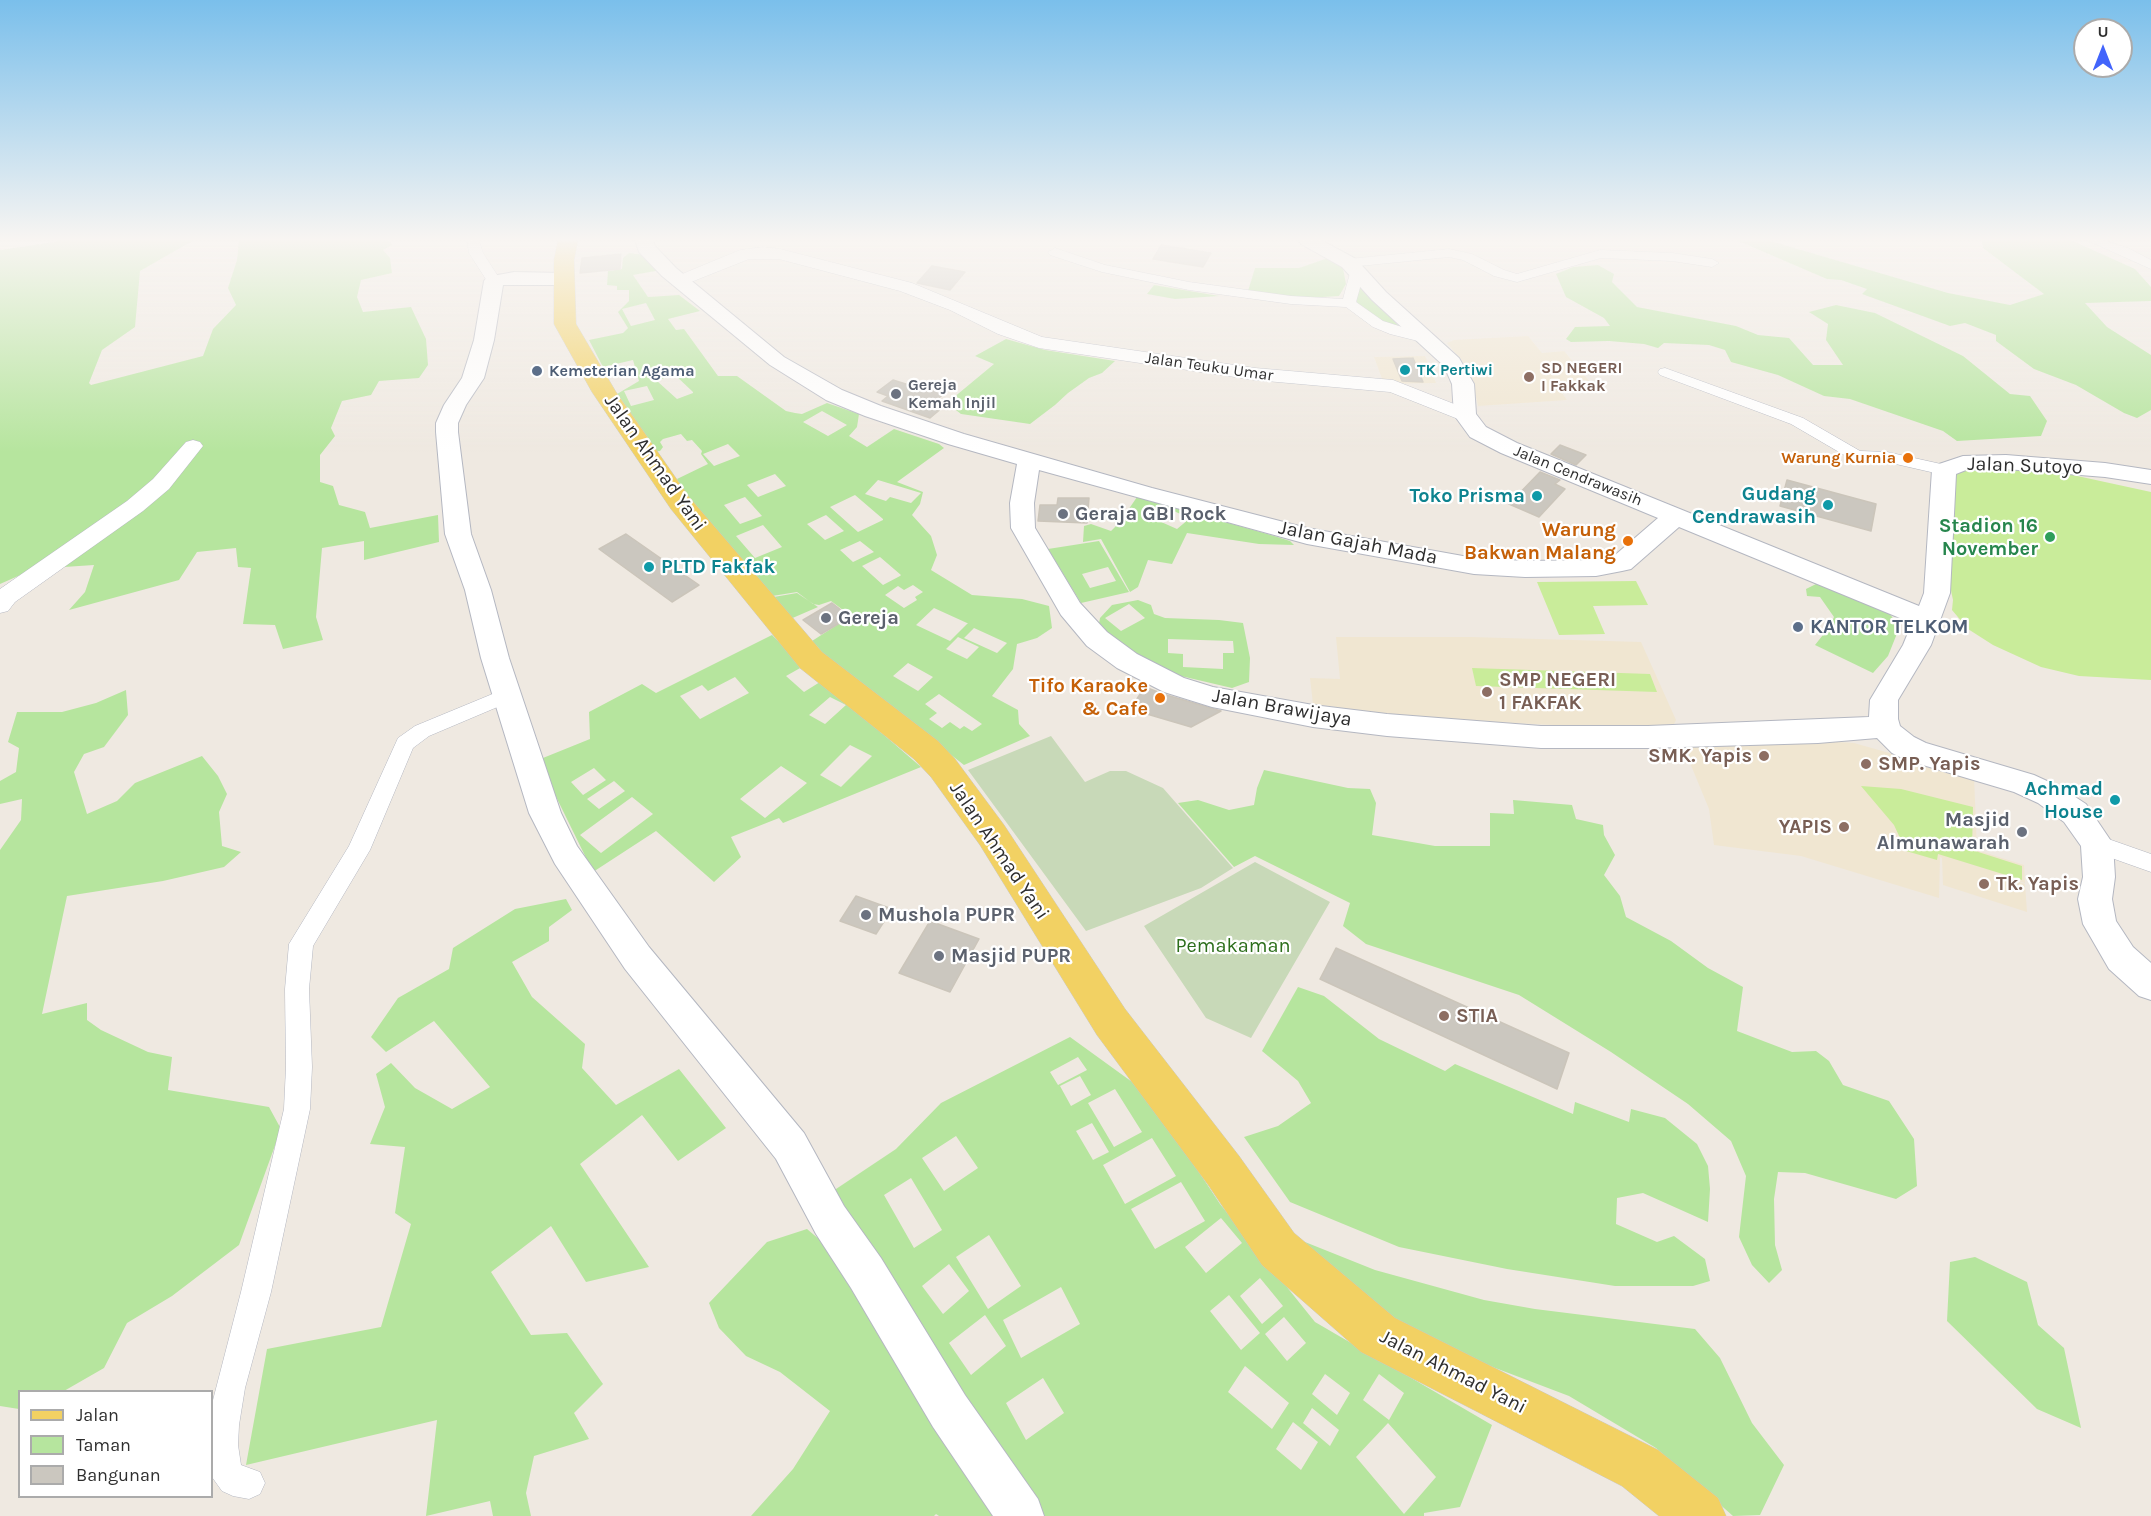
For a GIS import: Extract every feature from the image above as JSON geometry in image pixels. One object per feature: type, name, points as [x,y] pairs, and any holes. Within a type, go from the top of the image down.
[{"type":"main road","points":[[489,311],[484,340],[473,378],[455,405],[447,423],[458,534],[478,590],[507,695],[545,813],[566,855],[637,958],[790,1146],[830,1220],[866,1273],[949,1411],[1021,1516]]},
{"type":"main road","name":"Jalan Ahmad Yani","points":[[564,311],[564,318],[574,341],[604,392],[680,503],[811,660],[918,743],[943,768],[992,835],[1111,1022],[1224,1171],[1278,1249],[1378,1335],[1640,1468],[1700,1516]]},
{"type":"main road","points":[[717,311],[777,361],[834,395],[945,436],[1029,461]]},
{"type":"main road","points":[[1397,311],[1452,362],[1460,373],[1465,415]]},
{"type":"main road","name":"Jalan Cendrawasih","points":[[1465,415],[1478,432],[1509,448],[1926,619]]},
{"type":"main road","name":"Jalan Gajah Mada","points":[[1029,461],[1307,536],[1494,568],[1612,567],[1629,559],[1676,516]]},
{"type":"main road","name":"Jalan Brawijaya","points":[[1029,461],[1022,503],[1023,528],[1070,609],[1097,639],[1127,661],[1174,685],[1212,697],[1313,716],[1376,724],[1541,737],[1659,737],[1818,732],[1886,727]]},
{"type":"main road","name":"Jalan Sutoyo","points":[[1886,727],[1883,719],[1884,700],[1917,645],[1937,593],[1944,470],[1963,463],[2006,462],[2105,470],[2151,477]]},
{"type":"main road","points":[[1886,727],[1903,745],[1939,761],[2023,783],[2049,795],[2075,813],[2097,844],[2099,877],[2095,899],[2100,924],[2121,958],[2151,985]]},
{"type":"street","name":"Jalan Teuku Umar","points":[[966,311],[1005,330],[1039,342],[1255,374],[1393,386],[1465,415]]},
{"type":"street","points":[[1360,311],[1378,324],[1426,339]]},
{"type":"street","points":[[1665,372],[1805,425],[1857,456],[1887,458],[1944,470]]},
{"type":"street","points":[[0,605],[7,596],[144,499],[170,475],[193,446]]},
{"type":"street","points":[[249,1484],[233,1480],[226,1473],[222,1445],[223,1425],[230,1388],[256,1292],[297,1109],[299,1067],[297,989],[301,944],[359,850],[405,743],[422,731],[507,695]]},
{"type":"street","points":[[2097,844],[2151,863]]},
{"type":"shaded area","name":"SD NEGERI I Fakkak","points":[[1528,336],[1542,353],[1564,351],[1591,383],[1557,386],[1567,400],[1478,406],[1470,371],[1447,343],[1454,340]]},
{"type":"shaded area","points":[[1425,356],[1436,383],[1384,384],[1374,357]]},
{"type":"shaded area","name":"SMP NEGERI 1 FAKFAK","points":[[1336,637],[1471,637],[1641,642],[1676,720],[1674,724],[1658,727],[1610,728],[1420,718],[1313,704],[1310,678],[1340,679]]},
{"type":"shaded area","name":"YAPIS","points":[[1804,740],[1854,743],[1974,777],[1977,850],[2024,865],[2025,883],[1999,875],[2025,884],[2027,912],[1943,885],[1942,858],[1940,857],[1939,898],[1801,856],[1714,845],[1709,809],[1683,746]]},
{"type":"green space","points":[[0,311],[136,311],[135,327],[102,350],[89,383],[91,385],[203,356],[213,329],[230,311],[413,311],[426,339],[428,365],[419,378],[379,381],[371,395],[342,401],[331,428],[335,436],[320,455],[320,482],[333,486],[339,505],[365,512],[370,528],[438,515],[439,542],[364,560],[364,541],[322,548],[316,617],[323,640],[283,649],[275,625],[243,624],[251,568],[238,567],[236,548],[197,552],[179,580],[69,610],[85,592],[94,565],[34,569],[0,584]]},
{"type":"green space","points":[[623,311],[631,326],[655,320],[650,311],[700,311],[668,319],[676,330],[684,329],[718,376],[737,376],[786,411],[802,414],[827,403],[859,414],[857,427],[849,436],[867,447],[894,429],[939,444],[944,448],[897,482],[923,492],[920,504],[912,515],[931,536],[937,555],[931,570],[972,595],[1022,599],[1049,606],[1052,628],[1037,638],[1017,644],[1013,669],[992,696],[1018,710],[1019,724],[1030,736],[964,765],[828,659],[812,641],[851,616],[831,601],[819,605],[813,604],[797,592],[766,597],[699,514],[677,479],[708,464],[701,454],[702,451],[692,440],[687,441],[681,434],[663,439],[660,442],[663,447],[660,451],[652,452],[625,413],[617,394],[639,381],[633,360],[603,367],[589,340],[623,333],[628,328],[618,312]],"holes":[[[674,374],[693,392],[677,399],[657,381]],[[647,386],[654,400],[631,406],[624,391]],[[822,411],[847,425],[828,436],[803,422]],[[728,444],[740,456],[714,466],[703,454]],[[775,474],[786,486],[758,497],[747,485]],[[878,480],[921,493],[911,503],[890,497],[886,501],[865,494]],[[855,495],[883,520],[858,532],[830,507]],[[745,497],[762,516],[740,524],[724,505]],[[826,515],[844,531],[825,540],[807,524]],[[763,525],[782,547],[755,558],[736,536]],[[860,541],[874,552],[853,562],[840,550]],[[880,557],[901,575],[883,585],[862,566]],[[913,585],[923,592],[915,597],[917,600],[904,608],[885,595],[898,586],[904,590]],[[934,608],[968,623],[950,641],[916,625]],[[974,628],[1007,643],[997,653],[964,638]],[[958,637],[979,647],[967,659],[946,649]],[[908,663],[933,677],[918,691],[893,676]],[[939,694],[982,724],[972,731],[964,726],[960,729],[950,722],[942,728],[929,719],[937,713],[925,704]]]},
{"type":"green space","points":[[1364,311],[1384,311],[1403,331],[1385,324]]},
{"type":"green space","points":[[1591,311],[1657,311],[1736,326],[1758,335],[1789,338],[1813,365],[1843,365],[1826,340],[1828,324],[1809,312],[1864,311],[1875,313],[1963,356],[2010,394],[2030,396],[2047,421],[2041,436],[1957,441],[1943,431],[1850,399],[1824,396],[1778,375],[1731,362],[1725,350],[1709,345],[1664,343],[1658,348],[1644,344],[1609,341],[1571,342],[1566,339],[1575,327],[1610,326],[1604,318]]},
{"type":"green space","points":[[1908,311],[2092,311],[2107,327],[2151,355],[2151,410],[2137,418],[2124,413],[2076,385],[2034,369],[1996,341],[1996,335],[1965,323],[1950,326]]},
{"type":"green space","points":[[1006,339],[1045,350],[1115,361],[1102,373],[1089,378],[1068,393],[1030,424],[961,414],[947,403],[994,364],[975,356]]},
{"type":"green space","name":"Stadion 16 November","points":[[1963,468],[2045,469],[2151,492],[2151,680],[2079,676],[2041,667],[1993,645],[1968,629],[1952,610],[1953,600],[1949,581],[1950,493],[1956,473]]},
{"type":"green space","points":[[1137,497],[1271,535],[1290,541],[1294,545],[1259,544],[1187,533],[1172,564],[1148,560],[1138,587],[1130,592],[1101,539],[1083,542],[1084,526],[1091,524],[1111,531]],"holes":[[[1163,506],[1189,518],[1177,529],[1150,517]]]},
{"type":"green space","points":[[1099,541],[1129,592],[1081,603],[1048,549]],"holes":[[[1108,567],[1116,581],[1090,588],[1082,574]]]},
{"type":"green space","points":[[1636,581],[1648,605],[1593,606],[1605,634],[1559,635],[1537,582]]},
{"type":"green space","points":[[1818,583],[1886,610],[1900,626],[1888,656],[1873,673],[1815,645],[1834,617],[1820,597],[1807,596],[1806,589]]},
{"type":"green space","points":[[797,593],[818,607],[788,620],[768,598]]},
{"type":"green space","points":[[1138,600],[1151,605],[1154,614],[1165,618],[1243,623],[1250,658],[1249,682],[1232,688],[1168,673],[1130,656],[1098,629],[1100,618],[1112,605]],"holes":[[[1129,604],[1145,618],[1121,631],[1105,618]],[[1168,639],[1233,641],[1234,653],[1223,653],[1223,669],[1183,667],[1183,654],[1168,653]]]},
{"type":"green space","points":[[772,635],[796,659],[921,767],[783,823],[779,818],[731,837],[741,857],[714,882],[656,831],[593,872],[538,760],[590,739],[589,712],[642,684],[656,693]],"holes":[[[802,667],[820,682],[804,692],[786,676]],[[735,677],[749,693],[700,719],[680,696],[702,685],[708,691]],[[830,697],[846,705],[825,724],[809,715]],[[850,745],[872,756],[841,787],[820,775]],[[781,766],[807,783],[765,818],[740,799]],[[594,768],[606,780],[583,795],[571,782]],[[614,781],[625,791],[599,809],[587,799]],[[632,797],[653,814],[601,853],[580,835]]]},
{"type":"green space","points":[[1472,668],[1650,674],[1657,692],[1476,686]]},
{"type":"green space","points":[[126,690],[128,715],[104,747],[84,754],[74,772],[87,814],[117,801],[135,783],[202,756],[218,776],[227,794],[219,812],[222,846],[241,852],[224,867],[163,881],[67,896],[42,1014],[87,1003],[87,1020],[101,1030],[148,1052],[172,1057],[168,1090],[269,1107],[281,1129],[239,1245],[172,1296],[127,1323],[104,1368],[66,1390],[18,1390],[18,1409],[0,1406],[0,850],[21,820],[22,799],[0,804],[0,781],[16,772],[19,748],[8,742],[17,712],[62,712],[96,703]]},
{"type":"green space","points":[[1051,736],[1085,782],[1110,771],[1126,771],[1163,788],[1233,868],[1201,888],[1086,931],[968,770]]},
{"type":"green space","points":[[1264,770],[1348,788],[1370,789],[1376,803],[1372,835],[1435,846],[1490,846],[1490,813],[1514,814],[1513,800],[1572,805],[1576,819],[1603,825],[1604,835],[1615,855],[1604,875],[1620,896],[1626,917],[1671,941],[1708,968],[1743,987],[1737,1031],[1792,1052],[1816,1051],[1829,1061],[1843,1085],[1889,1101],[1914,1139],[1917,1186],[1896,1199],[1805,1173],[1778,1172],[1774,1199],[1775,1245],[1782,1270],[1769,1283],[1752,1265],[1739,1237],[1746,1176],[1731,1141],[1688,1104],[1611,1052],[1519,995],[1366,944],[1343,926],[1350,903],[1255,856],[1234,867],[1178,803],[1198,800],[1229,810],[1254,805]]},
{"type":"green space","points":[[1861,786],[1901,789],[1973,807],[1972,850],[2022,866],[2022,880],[1938,854],[1937,860],[1906,851],[1894,825]]},
{"type":"green space","name":"Pemakaman","points":[[1255,862],[1330,902],[1251,1038],[1206,1018],[1144,926]]},
{"type":"green space","points":[[566,899],[572,910],[549,927],[549,941],[512,962],[532,997],[585,1044],[582,1068],[616,1105],[679,1069],[726,1128],[678,1161],[642,1115],[580,1164],[649,1267],[586,1282],[551,1226],[491,1272],[531,1335],[567,1333],[603,1384],[574,1413],[589,1439],[534,1456],[526,1493],[531,1516],[493,1516],[490,1501],[426,1516],[437,1420],[246,1465],[267,1349],[381,1327],[411,1224],[395,1213],[405,1147],[370,1144],[385,1107],[376,1074],[391,1063],[415,1088],[452,1109],[490,1087],[434,1021],[386,1052],[371,1037],[398,998],[449,969],[453,948],[515,909]]},
{"type":"green space","points":[[1298,987],[1324,996],[1379,1039],[1445,1071],[1455,1064],[1573,1114],[1575,1102],[1629,1122],[1631,1109],[1665,1118],[1697,1144],[1708,1166],[1710,1189],[1708,1222],[1643,1193],[1617,1198],[1616,1224],[1657,1242],[1674,1236],[1705,1259],[1710,1281],[1693,1286],[1615,1286],[1507,1269],[1399,1247],[1290,1202],[1244,1137],[1278,1126],[1311,1103],[1298,1081],[1262,1051]]},
{"type":"green space","points":[[1070,1037],[1146,1092],[1220,1204],[1315,1322],[1492,1425],[1460,1507],[1424,1513],[1424,1516],[1040,1516],[830,1193],[896,1149],[941,1103]],"holes":[[[1078,1057],[1087,1070],[1058,1085],[1050,1072]],[[1080,1076],[1091,1095],[1071,1106],[1060,1086]],[[1115,1089],[1142,1132],[1114,1147],[1088,1103]],[[1092,1123],[1109,1152],[1093,1160],[1076,1131]],[[956,1136],[978,1168],[944,1191],[922,1158]],[[1152,1138],[1176,1176],[1125,1204],[1103,1165]],[[911,1178],[942,1230],[914,1248],[884,1195]],[[1181,1182],[1205,1221],[1155,1249],[1131,1209]],[[1221,1218],[1242,1243],[1206,1273],[1185,1247]],[[989,1235],[1021,1286],[988,1309],[956,1257]],[[949,1264],[969,1291],[943,1314],[922,1286]],[[1260,1278],[1283,1306],[1262,1324],[1240,1296]],[[1061,1287],[1080,1324],[1021,1358],[1003,1320]],[[1229,1295],[1260,1333],[1241,1350],[1210,1311]],[[985,1315],[1006,1346],[971,1375],[949,1343]],[[1284,1317],[1306,1343],[1287,1361],[1265,1334]],[[1245,1366],[1289,1403],[1272,1429],[1228,1392]],[[1325,1374],[1350,1393],[1337,1415],[1312,1394]],[[1379,1374],[1404,1393],[1389,1420],[1363,1400]],[[1043,1378],[1064,1413],[1026,1440],[1006,1403]],[[1312,1408],[1339,1430],[1330,1446],[1303,1423]],[[1293,1422],[1318,1442],[1301,1470],[1276,1449]],[[1388,1423],[1436,1477],[1404,1514],[1356,1457]]]},
{"type":"green space","points":[[807,1229],[846,1262],[1002,1516],[939,1516],[936,1514],[934,1516],[751,1516],[793,1469],[830,1411],[780,1372],[746,1356],[719,1328],[709,1303],[767,1242]]},
{"type":"green space","points":[[1305,1242],[1375,1270],[1484,1300],[1535,1309],[1695,1329],[1720,1358],[1752,1423],[1784,1465],[1760,1515],[1733,1516],[1656,1448],[1569,1396],[1469,1358],[1357,1300],[1295,1244]]},
{"type":"green space","points":[[1975,1257],[2027,1282],[2038,1325],[2064,1348],[2081,1428],[2037,1409],[1947,1321],[1950,1262]]},
{"type":"building","name":"TK Pertiwi","points":[[1413,358],[1423,382],[1402,381],[1393,359]]},
{"type":"building","points":[[893,380],[925,390],[931,385],[947,391],[933,403],[943,407],[930,418],[882,401],[888,396],[877,392]]},
{"type":"building","points":[[1560,445],[1586,455],[1576,465],[1551,454]]},
{"type":"building","name":"Toko Prisma","points":[[1540,472],[1560,480],[1555,484],[1565,489],[1539,517],[1509,504]]},
{"type":"building","name":"Gudang Cendrawasih","points":[[1787,480],[1876,504],[1871,531],[1780,506]]},
{"type":"building","name":"Geraja GBI Rock","points":[[1058,498],[1089,498],[1087,523],[1038,521],[1040,505],[1057,505]]},
{"type":"building","name":"PLTD Fakfak","points":[[626,534],[699,585],[672,602],[599,549]]},
{"type":"building","name":"Gereja","points":[[832,603],[850,617],[821,634],[803,620]]},
{"type":"building","name":"Tifo Karaoke & Cafe","points":[[1145,687],[1221,711],[1191,727],[1130,709]]},
{"type":"building","name":"Mushola PUPR","points":[[856,896],[892,909],[876,934],[840,921]]},
{"type":"building","name":"Masjid PUPR","points":[[930,921],[979,939],[950,992],[899,973]]},
{"type":"building","name":"STIA","points":[[1336,948],[1569,1053],[1557,1089],[1320,979]]},
{"type":"place","name":"TK Pertiwi","points":[[1405,370]]},
{"type":"place","name":"Kemeterian Agama","points":[[537,371]]},
{"type":"place","name":"SD NEGERI I Fakkak","points":[[1529,377]]},
{"type":"place","name":"Gereja Kemah Injil","points":[[896,394]]},
{"type":"place","name":"Warung Kurnia","points":[[1908,458]]},
{"type":"place","name":"Toko Prisma","points":[[1537,496]]},
{"type":"place","name":"Gudang Cendrawasih","points":[[1828,505]]},
{"type":"place","name":"Geraja GBI Rock","points":[[1063,514]]},
{"type":"place","name":"Stadion 16 November","points":[[2050,537]]},
{"type":"place","name":"Warung Bakwan Malang","points":[[1628,541]]},
{"type":"place","name":"PLTD Fakfak","points":[[649,567]]},
{"type":"place","name":"Gereja","points":[[826,618]]},
{"type":"place","name":"KANTOR TELKOM","points":[[1798,627]]},
{"type":"place","name":"SMP NEGERI 1 FAKFAK","points":[[1487,692]]},
{"type":"place","name":"Tifo Karaoke & Cafe","points":[[1160,698]]},
{"type":"place","name":"SMK. Yapis","points":[[1764,756]]},
{"type":"place","name":"SMP. Yapis","points":[[1866,764]]},
{"type":"place","name":"Achmad House","points":[[2115,800]]},
{"type":"place","name":"YAPIS","points":[[1844,827]]},
{"type":"place","name":"Masjid Almunawarah","points":[[2022,832]]},
{"type":"place","name":"Tk. Yapis","points":[[1984,884]]},
{"type":"place","name":"Mushola PUPR","points":[[866,915]]},
{"type":"place","name":"Masjid PUPR","points":[[939,956]]},
{"type":"place","name":"STIA","points":[[1444,1016]]}]
